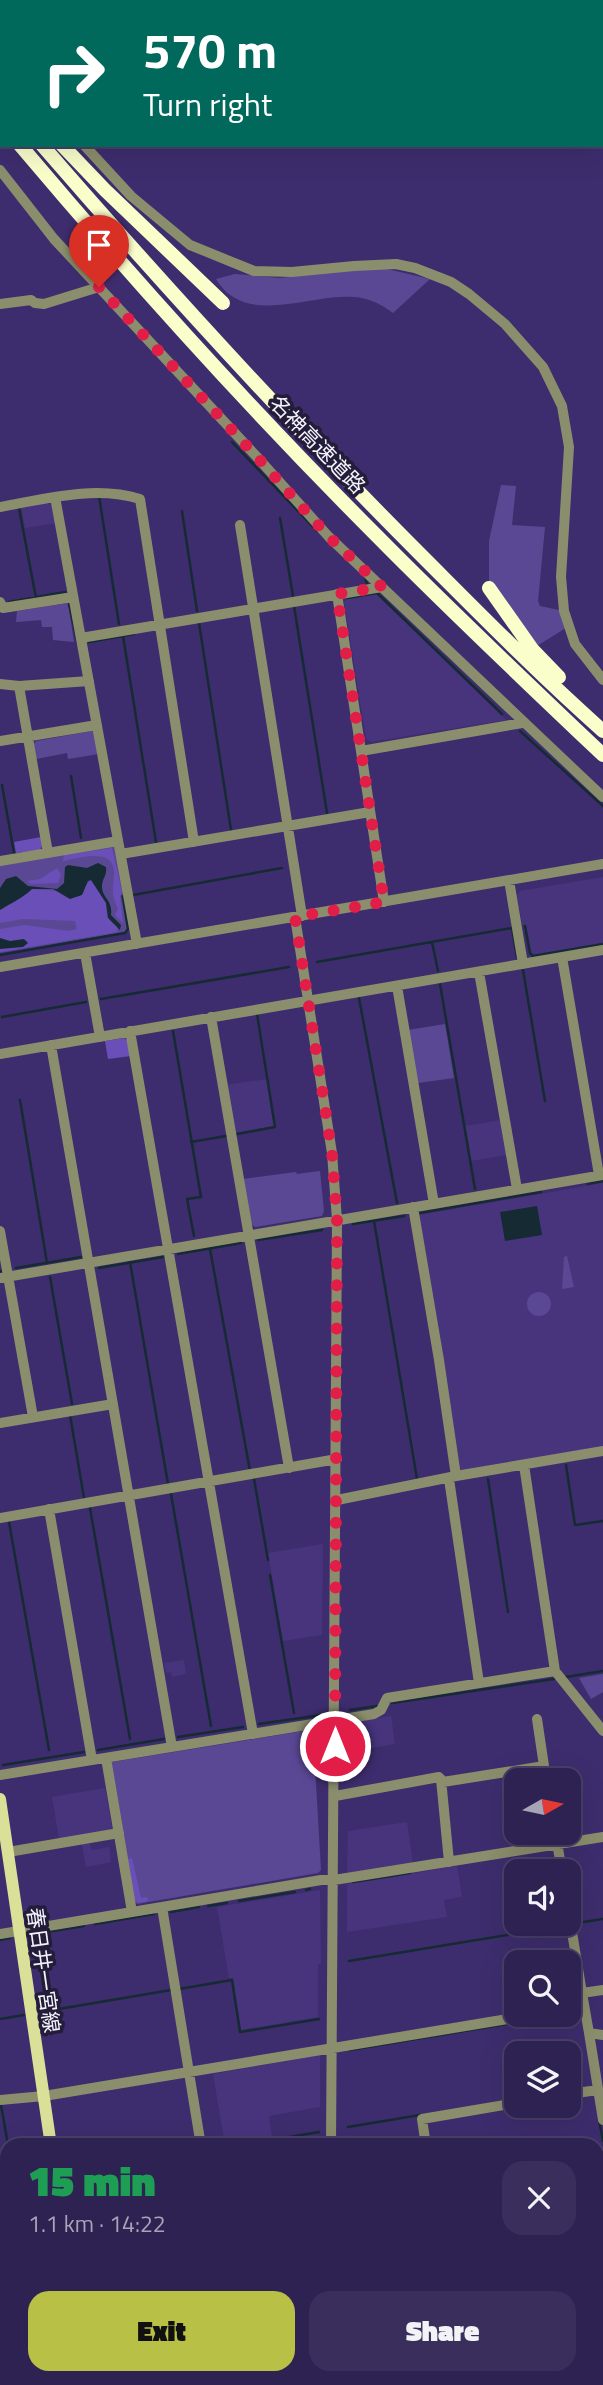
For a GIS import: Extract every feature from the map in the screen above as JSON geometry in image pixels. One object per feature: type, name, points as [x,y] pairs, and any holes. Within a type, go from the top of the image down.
[{"type":"highway","name":"名神高速道路","points":[[22,147],[90,228],[281,437],[378,538],[603,755]]},
{"type":"highway","name":"名神高速道路","points":[[44,147],[222,349],[301,433],[464,599],[600,728]]},
{"type":"highway","points":[[64,147],[223,303]]},
{"type":"highway","points":[[489,588],[532,649],[578,695],[600,728]]},
{"type":"main road","name":"春日井一宮線","points":[[0,1800],[50,2138]]},
{"type":"street","points":[[86,147],[131,196],[190,245],[254,271],[292,272],[396,264],[415,268],[451,282],[505,324],[543,367],[562,406],[569,447],[561,578],[564,611],[575,644],[603,680]]},
{"type":"street","points":[[0,170],[54,239],[329,537],[603,797]]},
{"type":"street","points":[[0,304],[31,300],[44,304],[99,287]]},
{"type":"street","points":[[0,507],[101,492],[140,499],[194,842]]},
{"type":"street","points":[[55,498],[137,944]]},
{"type":"street","points":[[240,525],[288,826],[308,1001],[332,1153],[337,1220],[336,1721],[331,2138]]},
{"type":"street","points":[[81,638],[382,587]]},
{"type":"street","points":[[337,594],[384,902]]},
{"type":"street","points":[[0,602],[4,608],[73,597]]},
{"type":"street","points":[[0,684],[19,686],[89,681]]},
{"type":"street","points":[[19,686],[48,853]]},
{"type":"street","points":[[361,751],[523,723]]},
{"type":"street","points":[[0,741],[97,725]]},
{"type":"street","points":[[121,855],[370,812]]},
{"type":"street","points":[[0,861],[118,841]]},
{"type":"street","points":[[0,967],[603,864]]},
{"type":"street","points":[[509,880],[523,964]]},
{"type":"street","points":[[0,1054],[603,950]]},
{"type":"street","points":[[85,953],[100,1037]]},
{"type":"street","points":[[4,1277],[601,1175],[562,957]]},
{"type":"street","points":[[479,972],[517,1189]]},
{"type":"street","points":[[397,986],[434,1203]]},
{"type":"street","points":[[211,1017],[289,1468]]},
{"type":"street","points":[[130,1031],[253,1734]]},
{"type":"street","points":[[51,1045],[172,1747]]},
{"type":"street","points":[[412,1207],[439,1360],[479,1683]]},
{"type":"street","points":[[0,1231],[4,1277],[33,1418]]},
{"type":"street","points":[[0,1423],[113,1404]]},
{"type":"street","points":[[337,1500],[603,1451]]},
{"type":"street","points":[[0,1518],[337,1460]]},
{"type":"street","points":[[524,1465],[555,1671],[603,1731]]},
{"type":"street","points":[[49,1509],[92,1760]]},
{"type":"street","points":[[0,1775],[374,1714],[381,1710],[387,1698],[555,1671]]},
{"type":"street","points":[[335,1796],[417,1780],[439,1777],[443,1782],[544,1766],[537,1719]]},
{"type":"street","points":[[106,1758],[132,1912]]},
{"type":"street","points":[[441,1779],[449,1861]]},
{"type":"street","points":[[8,1853],[119,1833]]},
{"type":"street","points":[[581,1840],[603,1837]]},
{"type":"street","points":[[0,1934],[551,1845]]},
{"type":"street","points":[[162,1907],[200,2138]]},
{"type":"street","points":[[573,1936],[603,2120]]},
{"type":"street","points":[[582,1993],[603,1990]]},
{"type":"street","points":[[0,2100],[44,2096],[504,2019]]},
{"type":"street","points":[[589,2033],[603,2035]]},
{"type":"street","points":[[581,2092],[598,2090]]},
{"type":"street","points":[[425,2138],[422,2119],[504,2105]]},
{"type":"shaded area","points":[[361,268],[387,269],[430,279],[393,313],[375,302],[354,297],[280,305],[244,302],[228,294],[216,279],[235,274],[280,278]]},
{"type":"shaded area","points":[[501,485],[516,486],[512,525],[545,527],[538,601],[540,606],[564,611],[569,626],[532,649],[489,588],[489,541]]},
{"type":"shaded area","points":[[45,502],[53,506],[56,523],[25,528],[21,506]]},
{"type":"shaded area","points":[[377,594],[506,720],[370,742],[366,738],[344,602],[346,599]]},
{"type":"shaded area","points":[[68,603],[74,642],[53,640],[52,627],[42,627],[41,620],[16,622],[17,611]]},
{"type":"shaded area","points":[[92,731],[95,733],[99,754],[68,759],[67,753],[36,759],[33,745],[36,741]]},
{"type":"shaded area","points":[[41,837],[40,850],[16,853],[14,842]]},
{"type":"shaded area","points":[[112,846],[115,848],[123,895],[121,896],[127,928],[125,932],[0,953],[0,864]]},
{"type":"shaded area","points":[[112,848],[122,892],[120,896],[123,923],[115,915],[118,909],[113,895],[113,866],[109,860],[87,856],[63,861],[64,855]]},
{"type":"shaded area","points":[[57,868],[61,875],[58,883],[31,884],[27,881],[40,879]]},
{"type":"shaded area","points":[[603,877],[603,943],[533,955],[526,925],[522,925],[517,895],[520,891]]},
{"type":"shaded area","points":[[91,880],[106,903],[107,916],[118,927],[117,932],[0,952],[0,929],[25,925],[69,931],[77,929],[75,921],[23,919],[0,923],[0,910],[32,889],[84,893],[84,886]]},
{"type":"shaded area","points":[[445,1024],[454,1078],[418,1083],[408,1030]]},
{"type":"shaded area","points":[[124,1038],[128,1041],[131,1056],[108,1059],[105,1041]]},
{"type":"shaded area","points":[[267,1079],[275,1126],[234,1133],[226,1085]]},
{"type":"shaded area","points":[[501,1120],[507,1155],[471,1161],[465,1126]]},
{"type":"shaded area","points":[[320,1171],[324,1211],[322,1216],[255,1227],[251,1224],[243,1179]]},
{"type":"shaded area","points":[[603,1183],[603,1446],[461,1471],[458,1469],[419,1215]]},
{"type":"shaded area","points":[[567,1256],[574,1287],[562,1289],[564,1257]]},
{"type":"shaded area","points":[[539,1292],[547,1296],[551,1304],[547,1312],[539,1316],[531,1312],[527,1304],[531,1296]]},
{"type":"shaded area","points":[[323,1544],[322,1635],[283,1641],[268,1553]]},
{"type":"shaded area","points":[[184,1660],[186,1674],[172,1677],[171,1672],[166,1673],[164,1663]]},
{"type":"shaded area","points":[[603,1674],[603,1692],[591,1699],[579,1678]]},
{"type":"shaded area","points":[[391,1716],[395,1744],[349,1752],[349,1723]]},
{"type":"shaded area","points":[[310,1730],[313,1732],[321,1870],[318,1873],[137,1904],[134,1901],[110,1765],[112,1762]]},
{"type":"shaded area","points":[[105,1788],[112,1827],[109,1830],[59,1839],[52,1797]]},
{"type":"shaded area","points":[[407,1822],[413,1864],[347,1875],[348,1831]]},
{"type":"shaded area","points":[[90,1843],[92,1850],[109,1847],[111,1862],[86,1867],[82,1844]]},
{"type":"shaded area","points":[[132,1858],[141,1898],[147,1897],[148,1901],[139,1903],[135,1900],[128,1864],[128,1859]]},
{"type":"shaded area","points":[[457,1866],[462,1897],[444,1900],[447,1917],[347,1932],[347,1884]]},
{"type":"shaded area","points":[[320,1890],[321,1964],[318,1964],[318,2017],[241,2030],[233,1978],[229,1978],[217,1907]]},
{"type":"shaded area","points":[[320,2055],[320,2107],[269,2116],[272,2138],[224,2138],[213,2074]]},
{"type":"water","points":[[98,863],[106,867],[102,889],[110,905],[111,915],[121,925],[120,930],[108,918],[106,903],[91,880],[82,895],[70,899],[53,889],[32,889],[0,910],[0,888],[6,879],[16,876],[28,886],[57,889],[64,883],[65,867],[68,865],[87,868]]},
{"type":"water","points":[[0,938],[10,941],[24,939],[28,943],[23,947],[0,949]]},
{"type":"water","points":[[537,1206],[542,1235],[505,1241],[500,1212]]},
{"type":"waterway","points":[[232,442],[317,531]]},
{"type":"waterway","points":[[99,496],[119,624]]},
{"type":"waterway","points":[[19,508],[36,598]]},
{"type":"waterway","points":[[182,511],[197,611]]},
{"type":"waterway","points":[[280,518],[293,596]]},
{"type":"waterway","points":[[365,577],[367,584]]},
{"type":"waterway","points":[[9,602],[65,592]]},
{"type":"waterway","points":[[347,598],[377,593],[502,714]]},
{"type":"waterway","points":[[69,604],[78,644]]},
{"type":"waterway","points":[[294,606],[327,813]]},
{"type":"waterway","points":[[199,623],[231,830]]},
{"type":"waterway","points":[[89,642],[134,634]]},
{"type":"waterway","points":[[123,636],[156,842]]},
{"type":"waterway","points":[[520,731],[603,806]]},
{"type":"waterway","points":[[71,776],[81,838]]},
{"type":"waterway","points":[[2,785],[14,853]]},
{"type":"waterway","points":[[133,895],[282,868]]},
{"type":"waterway","points":[[0,955],[125,933],[128,929],[123,896]]},
{"type":"waterway","points":[[525,926],[530,953],[533,956],[603,944]]},
{"type":"waterway","points":[[317,962],[512,928],[517,957]]},
{"type":"waterway","points":[[432,942],[438,971]]},
{"type":"waterway","points":[[101,999],[289,967]]},
{"type":"waterway","points":[[523,970],[545,1101]]},
{"type":"waterway","points":[[440,984],[475,1189]]},
{"type":"waterway","points":[[359,998],[397,1203]]},
{"type":"waterway","points":[[2,1017],[86,1002]]},
{"type":"waterway","points":[[237,1134],[275,1127],[257,1014]]},
{"type":"waterway","points":[[173,1031],[201,1197],[187,1199],[194,1236]]},
{"type":"waterway","points":[[20,1100],[47,1263]]},
{"type":"waterway","points":[[191,1142],[226,1136]]},
{"type":"waterway","points":[[588,1184],[603,1181]]},
{"type":"waterway","points":[[419,1213],[541,1192]]},
{"type":"waterway","points":[[353,1224],[404,1216]]},
{"type":"waterway","points":[[374,1221],[417,1479]]},
{"type":"waterway","points":[[258,1240],[322,1230]]},
{"type":"waterway","points":[[178,1254],[241,1243]]},
{"type":"waterway","points":[[210,1249],[250,1471]]},
{"type":"waterway","points":[[16,1268],[81,1257]]},
{"type":"waterway","points":[[99,1268],[163,1257]]},
{"type":"waterway","points":[[130,1262],[168,1484]]},
{"type":"waterway","points":[[50,1277],[72,1404]]},
{"type":"waterway","points":[[70,1415],[84,1498]]},
{"type":"waterway","points":[[566,1465],[575,1525],[603,1521]]},
{"type":"waterway","points":[[254,1479],[268,1560]]},
{"type":"waterway","points":[[488,1479],[508,1612]]},
{"type":"waterway","points":[[171,1494],[211,1726]]},
{"type":"waterway","points":[[90,1508],[130,1739]]},
{"type":"waterway","points":[[9,1522],[49,1750]]},
{"type":"waterway","points":[[270,1575],[294,1713]]},
{"type":"waterway","points":[[566,1677],[603,1671]]},
{"type":"waterway","points":[[392,1703],[554,1679]]},
{"type":"waterway","points":[[350,1710],[377,1706]]},
{"type":"waterway","points":[[259,1724],[321,1715]]},
{"type":"waterway","points":[[178,1737],[243,1727]]},
{"type":"waterway","points":[[98,1750],[164,1739]]},
{"type":"waterway","points":[[3,1765],[84,1752]]},
{"type":"waterway","points":[[353,1882],[410,1873]]},
{"type":"waterway","points":[[306,1890],[310,1889]]},
{"type":"waterway","points":[[239,1901],[295,1892]]},
{"type":"waterway","points":[[208,1906],[227,1903]]},
{"type":"waterway","points":[[171,1912],[199,1907]]},
{"type":"waterway","points":[[95,1924],[154,1914]]},
{"type":"waterway","points":[[581,1922],[603,1919]]},
{"type":"waterway","points":[[28,1935],[84,1926]]},
{"type":"waterway","points":[[349,1961],[504,1935]]},
{"type":"waterway","points":[[0,1940],[10,1938]]},
{"type":"waterway","points":[[179,1989],[232,1980],[240,2032],[319,2019]]},
{"type":"waterway","points":[[47,2011],[171,1990]]},
{"type":"waterway","points":[[0,2019],[24,2015]]},
{"type":"waterway","points":[[350,2050],[504,2024]]},
{"type":"waterway","points":[[1,2105],[7,2138]]},
{"type":"waterway","points":[[348,2127],[420,2115]]},
{"type":"waterway","points":[[599,2120],[602,2138]]},
{"type":"waterway","points":[[284,2138],[319,2132]]},
{"type":"route","points":[[99,287],[329,537],[382,587],[337,594],[384,902],[295,917],[332,1153],[337,1220],[335,1746]]}]
